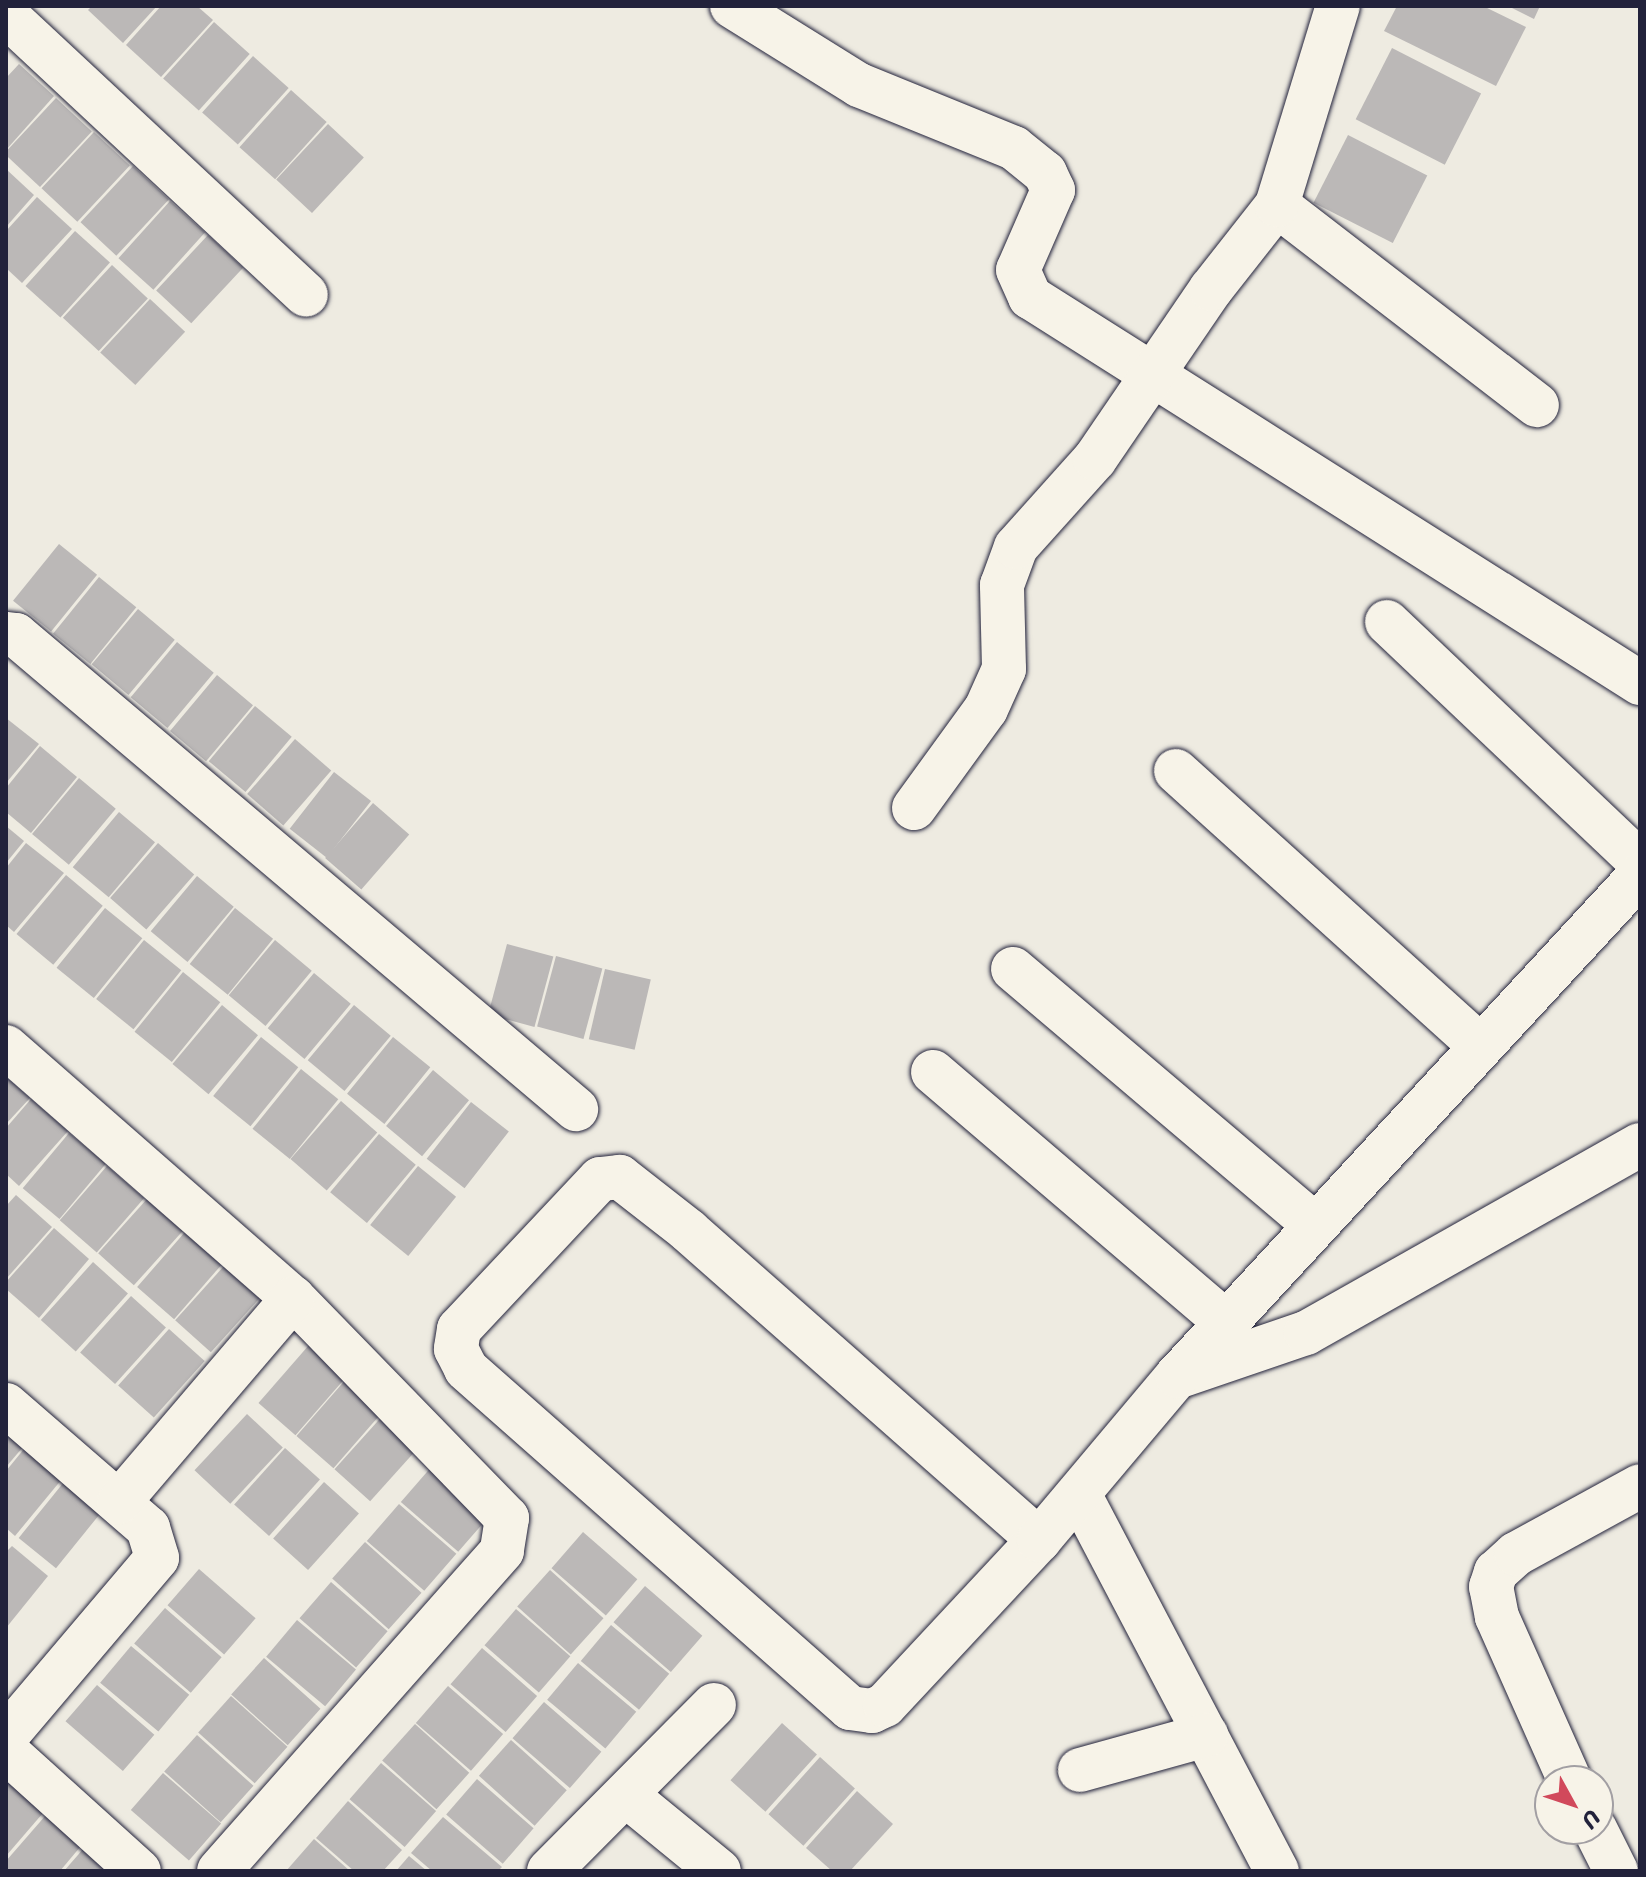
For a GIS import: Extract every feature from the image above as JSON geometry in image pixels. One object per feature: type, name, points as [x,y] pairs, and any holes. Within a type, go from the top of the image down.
[{"type":"street","points":[[732,6],[859,85],[991,137],[1034,162],[1051,181],[1053,190],[1019,264],[1022,287],[1640,683]]},
{"type":"street","points":[[914,808],[986,709],[1004,669],[1002,585],[1016,547],[1095,459],[1158,374],[1211,289],[1277,205],[1338,6]]},
{"type":"street","points":[[6,15],[306,295]]},
{"type":"street","points":[[1277,205],[1537,405]]},
{"type":"street","points":[[1387,622],[1640,862]]},
{"type":"street","points":[[6,634],[16,635],[576,1109]]},
{"type":"street","points":[[1176,771],[1479,1045]]},
{"type":"street","points":[[1039,1540],[700,1241],[620,1177],[600,1179],[456,1337],[456,1349],[466,1369],[850,1708],[872,1711],[885,1705],[1039,1540],[1177,1376],[1228,1324],[1479,1045],[1640,875]]},
{"type":"street","points":[[1013,969],[1315,1225]]},
{"type":"street","points":[[6,1047],[293,1298],[507,1518],[502,1551],[219,1871]]},
{"type":"street","points":[[933,1072],[1228,1324]]},
{"type":"street","points":[[1177,1376],[1306,1333],[1640,1145]]},
{"type":"street","points":[[119,1502],[293,1298]]},
{"type":"street","points":[[6,1405],[148,1528],[157,1558],[6,1736]]},
{"type":"street","points":[[1563,1765],[1497,1617],[1491,1587],[1496,1572],[1516,1554],[1640,1486]]},
{"type":"street","points":[[1079,1494],[1277,1871]]},
{"type":"street","points":[[549,1871],[714,1705]]},
{"type":"street","points":[[1080,1770],[1206,1735]]},
{"type":"street","points":[[6,1751],[139,1871]]},
{"type":"street","points":[[626,1795],[719,1871]]},
{"type":"street","points":[[1603,1845],[1616,1871]]},
{"type":"building","points":[[92,6],[157,6],[123,43],[88,10]]},
{"type":"building","points":[[161,6],[197,6],[213,20],[161,77],[126,45]]},
{"type":"building","points":[[1397,6],[1483,6],[1526,27],[1496,86],[1384,31]]},
{"type":"building","points":[[1508,6],[1540,6],[1534,19]]},
{"type":"building","points":[[214,22],[250,54],[199,111],[163,78]]},
{"type":"building","points":[[1392,48],[1481,93],[1445,165],[1356,119]]},
{"type":"building","points":[[253,56],[289,88],[238,145],[202,112]]},
{"type":"building","points":[[19,64],[54,96],[6,150],[6,78]]},
{"type":"building","points":[[291,90],[327,122],[275,179],[239,147]]},
{"type":"building","points":[[56,98],[92,131],[40,187],[6,155],[6,152]]},
{"type":"building","points":[[328,124],[364,157],[312,213],[276,180]]},
{"type":"building","points":[[94,132],[130,165],[77,222],[41,188]]},
{"type":"building","points":[[1348,135],[1427,175],[1393,243],[1313,203]]},
{"type":"building","points":[[133,166],[169,199],[116,256],[80,222]]},
{"type":"building","points":[[6,169],[34,195],[6,227]]},
{"type":"building","points":[[37,197],[72,229],[22,283],[6,268],[6,231]]},
{"type":"building","points":[[170,201],[205,232],[153,290],[118,258]]},
{"type":"building","points":[[75,231],[110,262],[60,317],[25,286]]},
{"type":"building","points":[[208,235],[243,268],[191,323],[156,291]]},
{"type":"building","points":[[112,265],[148,298],[99,351],[63,318]]},
{"type":"building","points":[[150,299],[185,332],[135,385],[100,352]]},
{"type":"building","points":[[59,544],[97,575],[51,632],[13,601]]},
{"type":"building","points":[[99,577],[136,607],[90,664],[53,634]]},
{"type":"building","points":[[138,609],[175,640],[128,695],[92,664]]},
{"type":"building","points":[[177,642],[214,673],[167,728],[131,697]]},
{"type":"building","points":[[217,675],[253,705],[206,761],[170,731]]},
{"type":"building","points":[[255,706],[292,737],[245,792],[209,761]]},
{"type":"building","points":[[6,718],[39,744],[6,783]]},
{"type":"building","points":[[295,739],[331,770],[283,826],[247,794]]},
{"type":"building","points":[[40,746],[77,777],[31,833],[6,812],[6,788]]},
{"type":"building","points":[[334,772],[371,801],[327,858],[290,829]]},
{"type":"building","points":[[79,778],[116,809],[69,865],[32,834]]},
{"type":"building","points":[[373,803],[409,834],[361,890],[325,858]]},
{"type":"building","points":[[119,812],[155,842],[109,897],[73,867]]},
{"type":"building","points":[[6,826],[24,841],[6,863]]},
{"type":"building","points":[[26,843],[64,873],[14,932],[6,925],[6,868]]},
{"type":"building","points":[[158,843],[194,874],[146,930],[110,898]]},
{"type":"building","points":[[66,875],[103,906],[53,965],[17,934]]},
{"type":"building","points":[[197,876],[234,907],[187,962],[151,931]]},
{"type":"building","points":[[105,908],[142,938],[94,998],[57,968]]},
{"type":"building","points":[[235,908],[273,939],[228,995],[190,964]]},
{"type":"building","points":[[144,940],[181,970],[133,1029],[96,999]]},
{"type":"building","points":[[275,940],[312,971],[265,1026],[229,995]]},
{"type":"building","points":[[507,944],[553,956],[534,1027],[488,1015]]},
{"type":"building","points":[[556,956],[602,968],[583,1039],[537,1027]]},
{"type":"building","points":[[605,969],[651,980],[635,1050],[589,1039]]},
{"type":"building","points":[[183,972],[220,1002],[172,1062],[135,1032]]},
{"type":"building","points":[[314,973],[351,1004],[304,1059],[268,1028]]},
{"type":"building","points":[[222,1005],[258,1035],[209,1094],[173,1064]]},
{"type":"building","points":[[354,1005],[391,1036],[344,1091],[308,1060]]},
{"type":"building","points":[[261,1037],[298,1067],[250,1126],[213,1096]]},
{"type":"building","points":[[393,1037],[430,1067],[384,1124],[347,1094]]},
{"type":"building","points":[[301,1069],[338,1099],[290,1159],[253,1129]]},
{"type":"building","points":[[433,1070],[469,1100],[422,1156],[386,1126]]},
{"type":"building","points":[[6,1077],[30,1098],[6,1124]]},
{"type":"building","points":[[31,1099],[68,1131],[19,1186],[6,1174],[6,1128]]},
{"type":"building","points":[[341,1101],[377,1132],[327,1191],[290,1159]]},
{"type":"building","points":[[471,1102],[509,1132],[464,1188],[427,1159]]},
{"type":"building","points":[[69,1133],[106,1164],[59,1219],[23,1188]]},
{"type":"building","points":[[379,1134],[416,1165],[367,1223],[330,1192]]},
{"type":"building","points":[[107,1166],[144,1198],[97,1252],[60,1220]]},
{"type":"building","points":[[418,1166],[456,1197],[408,1256],[370,1225]]},
{"type":"building","points":[[16,1195],[52,1227],[6,1279],[6,1206]]},
{"type":"building","points":[[147,1199],[183,1231],[134,1285],[98,1253]]},
{"type":"building","points":[[54,1228],[89,1259],[39,1318],[6,1289],[6,1282]]},
{"type":"building","points":[[185,1232],[222,1264],[174,1319],[137,1287]]},
{"type":"building","points":[[93,1262],[128,1293],[76,1351],[41,1320]]},
{"type":"building","points":[[224,1266],[260,1298],[211,1352],[175,1320]]},
{"type":"building","points":[[131,1296],[166,1327],[115,1384],[80,1352]]},
{"type":"building","points":[[169,1329],[205,1361],[154,1418],[118,1385]]},
{"type":"building","points":[[309,1345],[346,1377],[295,1435],[258,1403]]},
{"type":"building","points":[[347,1378],[384,1410],[333,1468],[296,1436]]},
{"type":"building","points":[[386,1412],[422,1444],[370,1501],[334,1469]]},
{"type":"building","points":[[247,1414],[283,1447],[230,1504],[194,1470]]},
{"type":"building","points":[[6,1433],[23,1447],[6,1467]]},
{"type":"building","points":[[285,1448],[320,1479],[269,1536],[234,1504]]},
{"type":"building","points":[[24,1449],[62,1479],[15,1536],[6,1528],[6,1471]]},
{"type":"building","points":[[433,1465],[490,1515],[458,1552],[401,1502]]},
{"type":"building","points":[[64,1482],[101,1512],[56,1568],[19,1538]]},
{"type":"building","points":[[324,1482],[359,1513],[308,1570],[273,1538]]},
{"type":"building","points":[[399,1504],[456,1554],[424,1591],[367,1541]]},
{"type":"building","points":[[583,1532],[637,1579],[606,1615],[552,1568]]},
{"type":"building","points":[[365,1542],[421,1593],[389,1629],[332,1578]]},
{"type":"building","points":[[12,1546],[48,1576],[6,1628],[6,1552]]},
{"type":"building","points":[[199,1569],[256,1618],[224,1654],[168,1605]]},
{"type":"building","points":[[550,1570],[604,1618],[571,1655],[517,1606]]},
{"type":"building","points":[[331,1582],[388,1631],[356,1667],[300,1618]]},
{"type":"building","points":[[645,1586],[702,1636],[671,1672],[614,1622]]},
{"type":"building","points":[[165,1608],[222,1657],[191,1693],[134,1643]]},
{"type":"building","points":[[516,1609],[570,1656],[539,1692],[485,1645]]},
{"type":"building","points":[[297,1620],[356,1669],[325,1706],[266,1657]]},
{"type":"building","points":[[611,1625],[669,1674],[639,1710],[581,1661]]},
{"type":"building","points":[[131,1646],[189,1695],[158,1732],[100,1683]]},
{"type":"building","points":[[482,1648],[537,1696],[506,1732],[451,1684]]},
{"type":"building","points":[[264,1658],[320,1709],[288,1745],[231,1694]]},
{"type":"building","points":[[578,1663],[636,1712],[605,1749],[547,1700]]},
{"type":"building","points":[[97,1685],[154,1735],[123,1771],[66,1721]]},
{"type":"building","points":[[448,1686],[503,1734],[471,1771],[416,1723]]},
{"type":"building","points":[[231,1696],[287,1747],[255,1783],[198,1732]]},
{"type":"building","points":[[544,1702],[601,1752],[570,1788],[513,1738]]},
{"type":"building","points":[[782,1723],[817,1754],[765,1812],[730,1780]]},
{"type":"building","points":[[415,1724],[469,1773],[436,1809],[382,1760]]},
{"type":"building","points":[[197,1735],[253,1786],[221,1822],[164,1771]]},
{"type":"building","points":[[511,1740],[567,1790],[535,1826],[479,1776]]},
{"type":"building","points":[[820,1757],[855,1788],[803,1846],[768,1814]]},
{"type":"building","points":[[381,1763],[436,1811],[405,1847],[350,1799]]},
{"type":"building","points":[[163,1773],[221,1824],[189,1860],[131,1810]]},
{"type":"building","points":[[477,1779],[534,1828],[503,1864],[446,1814]]},
{"type":"building","points":[[6,1780],[43,1813],[6,1856]]},
{"type":"building","points":[[857,1791],[893,1824],[850,1871],[832,1871],[806,1848]]},
{"type":"building","points":[[348,1801],[402,1850],[383,1871],[354,1871],[316,1838]]},
{"type":"building","points":[[46,1815],[81,1846],[60,1871],[6,1871],[6,1861]]},
{"type":"building","points":[[443,1817],[502,1867],[498,1871],[432,1871],[411,1853]]},
{"type":"building","points":[[314,1839],[350,1871],[286,1871]]},
{"type":"building","points":[[84,1848],[111,1871],[64,1871]]},
{"type":"building","points":[[409,1856],[427,1871],[396,1871]]}]
